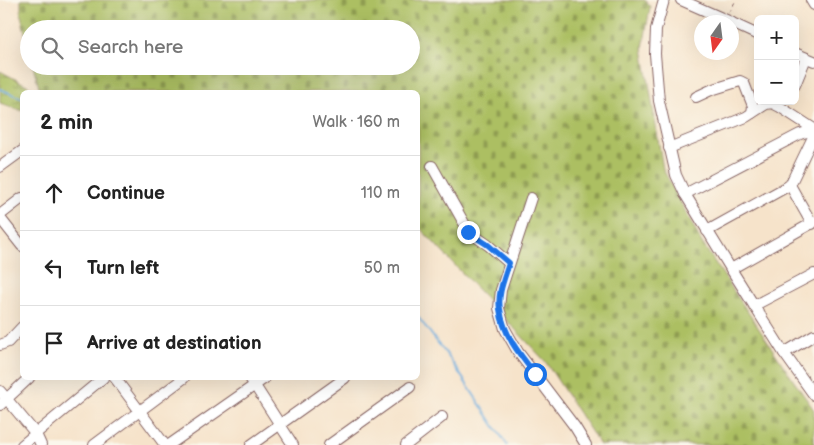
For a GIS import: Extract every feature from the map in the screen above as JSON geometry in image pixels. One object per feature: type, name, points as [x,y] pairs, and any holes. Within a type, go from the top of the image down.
[{"type":"street","points":[[664,0],[656,29],[654,54],[659,101],[676,174],[685,194],[731,269],[814,395]]},
{"type":"street","points":[[681,0],[714,15]]},
{"type":"street","points":[[811,0],[814,5]]},
{"type":"street","points":[[739,26],[754,33]]},
{"type":"street","points":[[799,78],[810,59]]},
{"type":"street","points":[[696,97],[740,81],[744,83],[753,106],[752,113]]},
{"type":"street","points":[[669,148],[752,113],[766,104],[772,104],[814,129]]},
{"type":"street","points":[[685,194],[800,134],[814,129]]},
{"type":"street","points":[[708,231],[790,184],[814,135]]},
{"type":"street","points":[[0,167],[20,152]]},
{"type":"street","points":[[432,166],[468,232],[488,245],[509,263]]},
{"type":"street","points":[[731,269],[813,223],[790,184]]},
{"type":"street","points":[[531,198],[501,290],[499,308],[505,329],[518,352],[575,427],[586,445]]},
{"type":"street","points":[[20,200],[0,217],[20,243]]},
{"type":"street","points":[[755,305],[814,274]]},
{"type":"street","points":[[0,345],[8,342],[20,329]]},
{"type":"street","points":[[784,352],[814,335]]},
{"type":"street","points":[[26,380],[2,398],[36,434],[41,445]]},
{"type":"street","points":[[22,445],[101,380]]},
{"type":"street","points":[[117,380],[167,445],[252,381],[293,445]]},
{"type":"street","points":[[94,445],[181,380]]},
{"type":"street","points":[[251,445],[342,380]]},
{"type":"street","points":[[330,445],[410,387]]},
{"type":"street","points":[[406,445],[442,417]]},
{"type":"path","points":[[731,15],[736,0]]},
{"type":"green space","points":[[21,0],[645,0],[650,7],[643,48],[663,169],[702,243],[814,410],[814,445],[600,445],[545,361],[420,228],[420,90],[44,90],[39,87],[36,75],[420,75],[420,20],[22,20]]},
{"type":"green space","points":[[0,71],[36,90],[20,90],[20,110],[0,103]]},
{"type":"waterway","points":[[0,89],[20,97]]},
{"type":"waterway","points":[[420,320],[448,356],[507,445]]},
{"type":"route","points":[[468,232],[488,245],[509,263],[501,290],[499,308],[505,329],[518,352],[535,374]]}]
